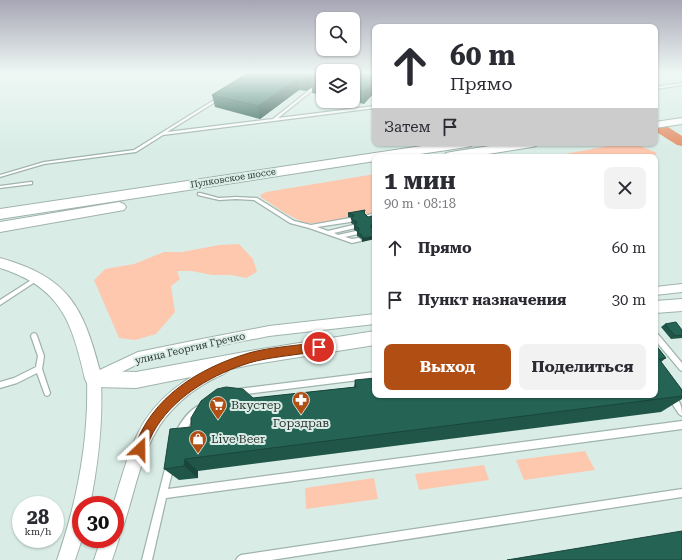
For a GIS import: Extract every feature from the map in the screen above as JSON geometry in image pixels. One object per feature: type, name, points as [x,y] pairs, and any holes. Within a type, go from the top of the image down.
[{"type":"highway","points":[[658,114],[682,110]]},
{"type":"highway","points":[[658,124],[682,120]]},
{"type":"highway","name":"Пулковское шоссе","points":[[442,154],[506,146]]},
{"type":"highway","name":"Пулковское шоссе","points":[[454,154],[464,151]]},
{"type":"highway","name":"Пулковское шоссе","points":[[0,214],[372,163]]},
{"type":"highway","name":"Пулковское шоссе","points":[[0,227],[372,167]]},
{"type":"street","points":[[0,263],[38,278],[52,288],[70,312],[86,346],[94,380],[96,402],[92,454],[84,496]]},
{"type":"street","points":[[658,291],[682,288]]},
{"type":"street","points":[[658,307],[682,305]]},
{"type":"street","name":"улица Георгия Гречко","points":[[94,380],[138,358],[202,344],[269,331],[372,319]]},
{"type":"street","name":"улица Георгия Гречко","points":[[94,380],[136,380],[250,358],[372,338]]},
{"type":"street","points":[[124,497],[144,438],[153,422],[163,409],[182,390],[213,372],[250,358]]},
{"type":"street","points":[[66,560],[72,542]]},
{"type":"street","points":[[103,560],[107,548]]},
{"type":"lane","points":[[0,176],[44,163],[135,151],[216,99]]},
{"type":"lane","points":[[274,120],[300,99]]},
{"type":"lane","points":[[161,134],[372,107]]},
{"type":"lane","points":[[0,187],[30,183]]},
{"type":"lane","points":[[200,194],[219,199],[255,199],[292,222],[352,241],[359,240]]},
{"type":"lane","points":[[367,217],[372,217]]},
{"type":"lane","points":[[311,227],[350,220]]},
{"type":"lane","points":[[326,233],[353,227]]},
{"type":"lane","points":[[338,236],[356,233]]},
{"type":"lane","points":[[0,303],[38,278]]},
{"type":"lane","points":[[34,336],[41,356],[39,369],[47,393]]},
{"type":"lane","points":[[658,339],[682,368]]},
{"type":"lane","points":[[0,385],[15,381],[39,369]]},
{"type":"lane","points":[[232,393],[372,375]]},
{"type":"lane","points":[[668,393],[682,412]]},
{"type":"lane","points":[[176,444],[183,426],[193,414],[206,404]]},
{"type":"lane","points":[[163,494],[682,425]]},
{"type":"lane","points":[[147,560],[172,459]]},
{"type":"lane","points":[[241,560],[682,493]]},
{"type":"shaded area","points":[[608,146],[640,146],[657,153],[656,154],[565,154]]},
{"type":"shaded area","points":[[372,174],[372,214],[320,224],[307,223],[285,213],[262,198],[260,195],[266,192]]},
{"type":"shaded area","points":[[239,244],[253,259],[257,272],[246,278],[231,275],[212,275],[192,271],[177,271],[180,279],[171,286],[175,312],[156,334],[135,340],[119,338],[94,280],[105,269],[134,264],[164,252],[182,252],[219,245]]},
{"type":"shaded area","points":[[585,451],[595,470],[524,480],[516,460]]},
{"type":"shaded area","points":[[484,465],[489,480],[419,490],[415,474]]},
{"type":"shaded area","points":[[374,478],[378,499],[306,509],[305,488]]},
{"type":"building","points":[[229,99],[268,99],[258,106]]},
{"type":"building","points":[[365,210],[364,213],[368,217],[372,216],[372,236],[362,238],[362,235],[357,232],[359,231],[359,228],[354,226],[357,222],[351,219],[354,215],[348,213]]},
{"type":"building","points":[[676,322],[682,330],[682,335],[675,336],[665,324]]},
{"type":"building","points":[[658,348],[666,358],[659,359],[682,390],[682,396],[185,459],[184,466],[164,469],[170,429],[191,427],[191,418],[201,401],[217,389],[226,387],[243,389],[253,398],[356,387],[355,380],[372,378],[372,398],[658,398]]},
{"type":"building","points":[[682,531],[682,560],[507,560]]},
{"type":"waterway","points":[[658,127],[682,142]]},
{"type":"place","name":"Горздрав","points":[[301,415]]},
{"type":"place","name":"Вкустер","points":[[218,420]]},
{"type":"place","name":"Live Beer","points":[[198,454]]},
{"type":"route","points":[[140,449],[153,422],[163,409],[182,390],[213,372],[250,358],[319,347]]}]
